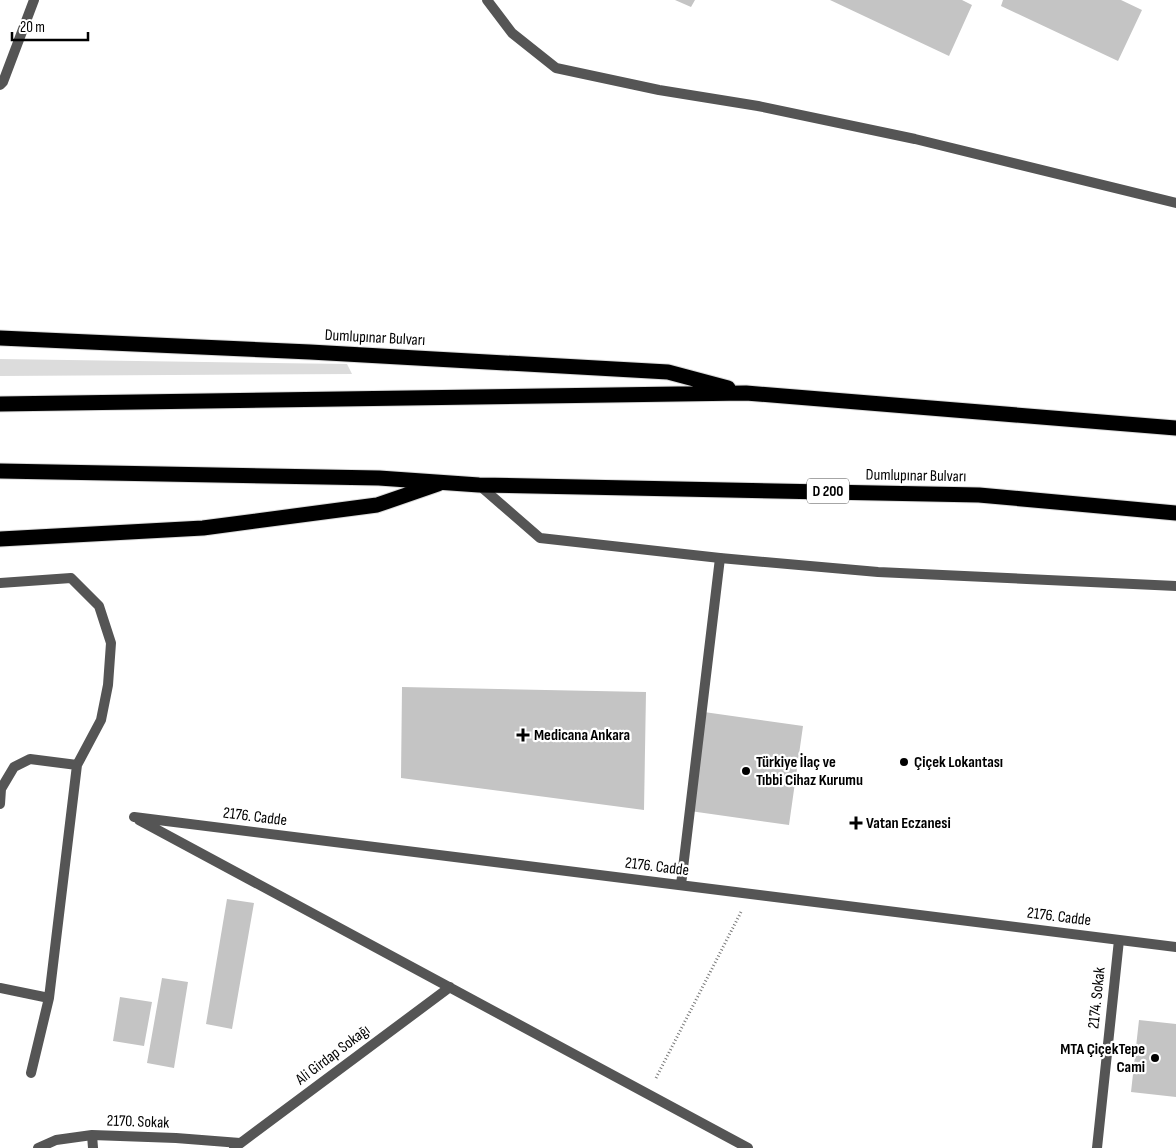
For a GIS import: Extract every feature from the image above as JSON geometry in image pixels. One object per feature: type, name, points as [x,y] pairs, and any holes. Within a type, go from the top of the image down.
[{"type":"highway","name":"Dumlupınar Bulvarı","points":[[0,338],[310,352],[668,372],[746,393]]},
{"type":"highway","name":"Dumlupınar Bulvarı","points":[[4,404],[746,393],[1176,428]]},
{"type":"highway","name":"Dumlupınar Bulvarı","points":[[7,471],[379,478],[479,485],[979,495],[1176,513]]},
{"type":"highway","name":"Dumlupınar Bulvarı","points":[[0,539],[203,528],[377,505],[445,482]]},
{"type":"street","points":[[0,85],[3,82],[34,0]]},
{"type":"street","points":[[487,0],[512,34],[556,68],[659,90],[758,106],[915,140],[1176,204]]},
{"type":"street","points":[[479,485],[540,538],[720,558],[878,572],[1176,586]]},
{"type":"street","points":[[681,885],[720,558]]},
{"type":"street","points":[[0,583],[71,578],[99,606],[111,642],[108,685],[101,720],[77,765],[49,998],[31,1073]]},
{"type":"street","points":[[0,804],[1,788],[14,767],[30,759],[77,765]]},
{"type":"street","name":"2176. Cadde","points":[[450,987],[134,817],[1176,947]]},
{"type":"street","name":"2174. Sokak","points":[[1097,1148],[1118,940]]},
{"type":"street","points":[[450,987],[748,1148]]},
{"type":"street","name":"Ali Girdap Sokağı","points":[[237,1146],[450,987]]},
{"type":"street","points":[[0,988],[49,998]]},
{"type":"street","points":[[92,1135],[93,1148]]},
{"type":"street","name":"2170. Sokak","points":[[38,1148],[56,1140],[92,1135],[176,1138],[237,1146]]},
{"type":"path","points":[[647,1094],[750,894]]},
{"type":"shaded area","points":[[0,359],[347,364],[352,374],[0,376]]},
{"type":"building","points":[[675,0],[695,0],[691,7]]},
{"type":"building","points":[[830,0],[962,0],[972,5],[949,56]]},
{"type":"building","points":[[1003,0],[1121,0],[1142,10],[1118,61],[1001,6]]},
{"type":"building","name":"Medicana Ankara","points":[[402,687],[646,692],[644,810],[401,778]]},
{"type":"building","points":[[704,712],[803,726],[789,825],[690,811]]},
{"type":"building","points":[[227,899],[254,903],[232,1029],[206,1024]]},
{"type":"building","points":[[162,978],[188,982],[174,1068],[147,1063]]},
{"type":"building","points":[[120,997],[152,1002],[144,1046],[113,1041]]},
{"type":"building","name":"MTA ÇiçekTepe Cami","points":[[1139,1020],[1176,1024],[1176,1097],[1131,1092]]},
{"type":"place","name":"Medicana Ankara","points":[[523,735]]},
{"type":"place","name":"Çiçek Lokantası","points":[[904,762]]},
{"type":"place","name":"Türkiye İlaç ve Tıbbi Cihaz Kurumu","points":[[746,771]]},
{"type":"place","name":"Vatan Eczanesi","points":[[856,823]]},
{"type":"place","name":"MTA ÇiçekTepe Cami","points":[[1155,1058]]}]
